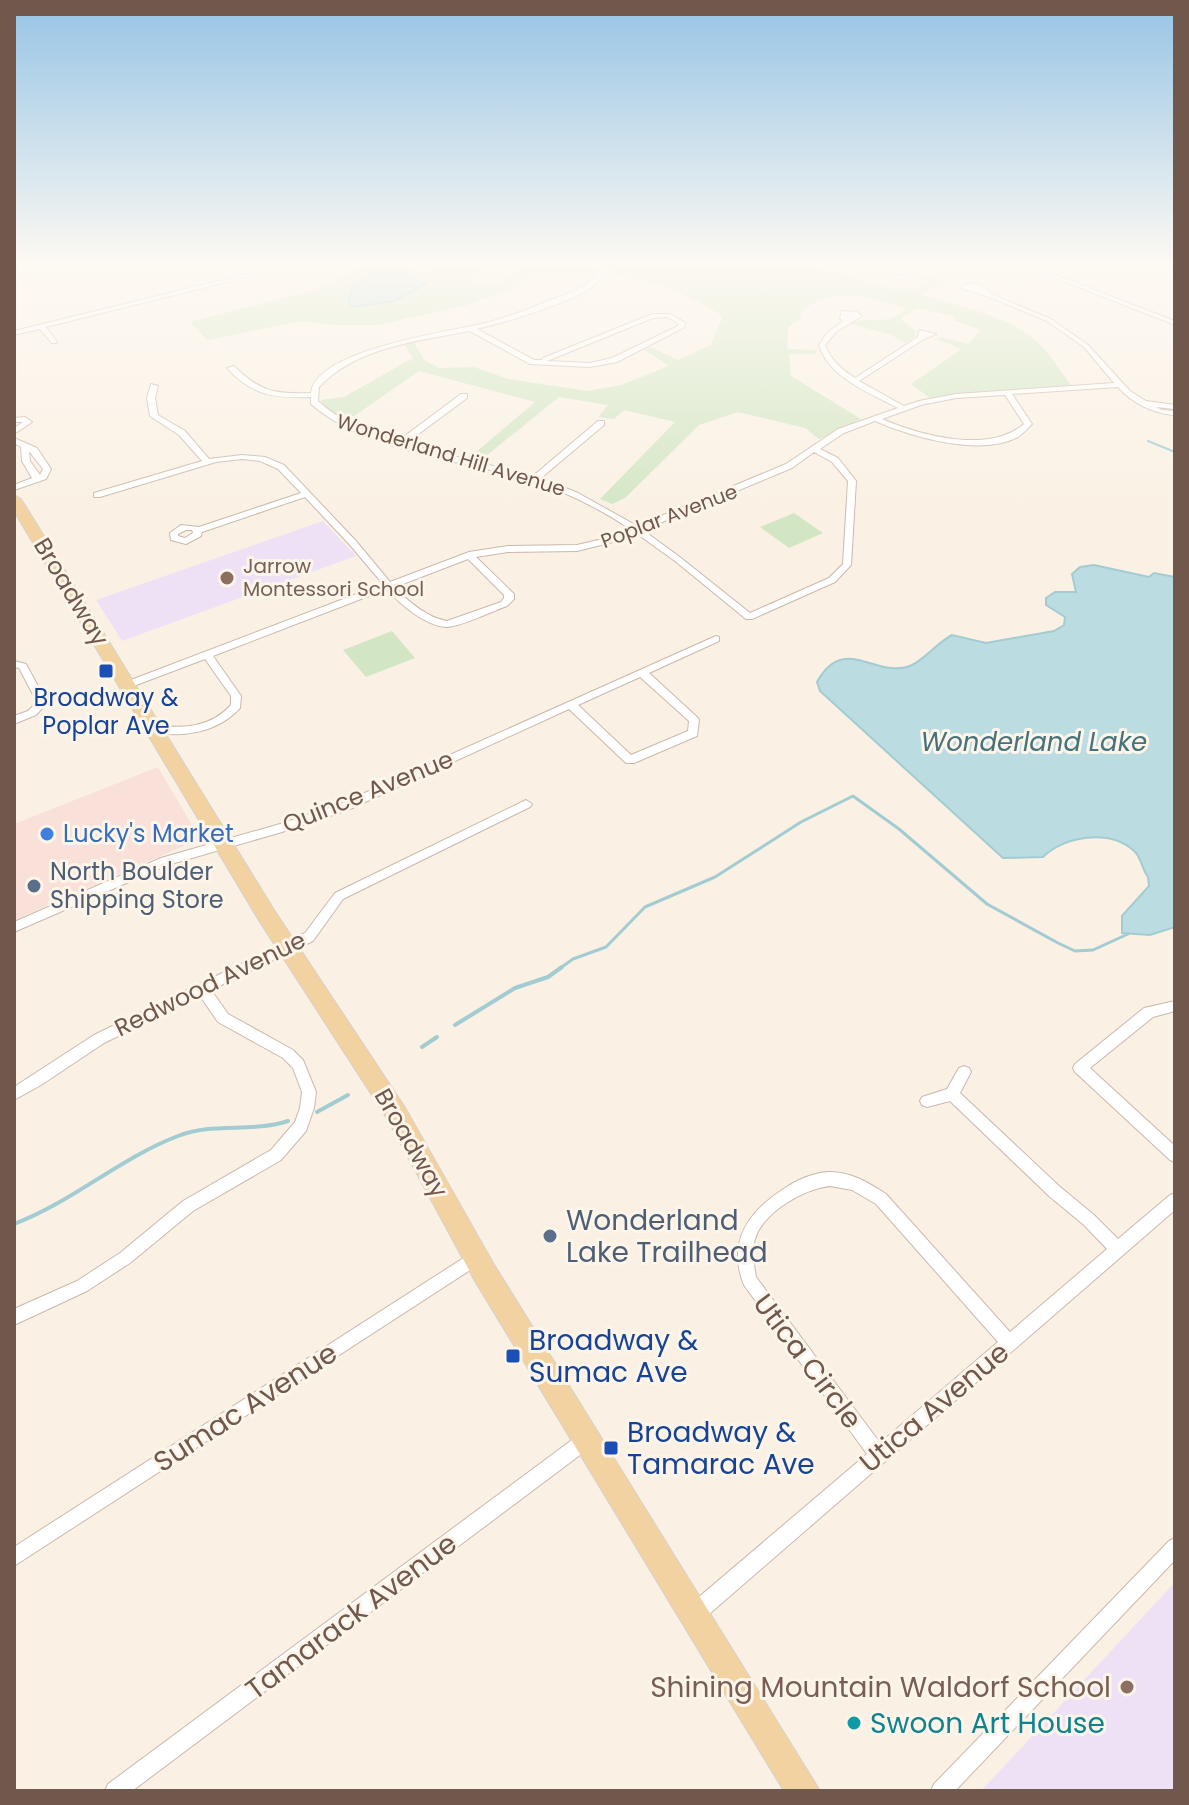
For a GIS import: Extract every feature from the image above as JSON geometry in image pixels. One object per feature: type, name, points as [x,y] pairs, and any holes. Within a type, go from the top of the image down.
[{"type":"main road","name":"Broadway","points":[[14,499],[288,948],[396,1113],[476,1258],[798,1789]]},
{"type":"street","name":"Wonderland Hill Avenue","points":[[384,348],[325,376],[313,395],[314,402],[327,416],[401,443],[535,479],[602,506],[672,555],[749,617],[832,580],[847,565],[852,481],[842,466],[814,449]]},
{"type":"street","points":[[508,348],[533,362],[590,365],[614,360],[638,348]]},
{"type":"street","points":[[545,359],[572,348]]},
{"type":"street","points":[[823,348],[829,363],[903,408]]},
{"type":"street","points":[[856,380],[906,348]]},
{"type":"street","points":[[1087,348],[1117,385],[1160,412],[1175,410]]},
{"type":"street","points":[[520,355],[557,364]]},
{"type":"street","points":[[231,368],[259,392],[281,396],[313,395]]},
{"type":"street","name":"Poplar Avenue","points":[[127,685],[469,555],[508,549],[585,547],[636,530],[748,486],[789,466],[841,431],[903,408],[947,398],[1117,385]]},
{"type":"street","points":[[154,386],[151,398],[154,416],[182,433],[207,462]]},
{"type":"street","points":[[874,418],[898,431],[958,442],[1009,438],[1021,434],[1028,424],[1007,393]]},
{"type":"street","points":[[401,443],[464,396]]},
{"type":"street","points":[[14,420],[25,419],[28,422],[14,432]]},
{"type":"street","points":[[535,479],[601,423]]},
{"type":"street","points":[[14,440],[34,450],[47,469],[43,477],[14,488]]},
{"type":"street","points":[[25,446],[26,461],[36,479]]},
{"type":"street","points":[[97,495],[227,458],[256,458],[281,467],[387,586],[436,622],[448,624],[504,604],[509,599],[509,594],[469,555]]},
{"type":"street","points":[[198,530],[306,494]]},
{"type":"street","name":"Quince Avenue","points":[[14,927],[165,861],[344,807],[716,639]]},
{"type":"street","points":[[154,729],[190,731],[227,716],[239,700],[207,654]]},
{"type":"street","points":[[14,664],[23,666],[42,703],[32,713],[14,720]]},
{"type":"street","points":[[570,704],[630,760],[693,733],[694,720],[641,672]]},
{"type":"street","points":[[169,754],[190,731]]},
{"type":"street","name":"Redwood Avenue","points":[[14,1094],[39,1081],[76,1052],[288,948],[318,929],[331,903],[339,896],[526,804]]},
{"type":"street","points":[[14,1317],[82,1286],[125,1258],[188,1206],[276,1155],[301,1126],[309,1092],[298,1064],[288,1054],[223,1018],[203,989]]},
{"type":"street","points":[[1175,1006],[1149,1012],[1080,1068],[1175,1155]]},
{"type":"street","points":[[927,1101],[952,1094],[964,1072]]},
{"type":"street","points":[[952,1094],[1118,1250]]},
{"type":"street","name":"Utica Circle","points":[[877,1454],[749,1280],[744,1257],[747,1234],[758,1216],[798,1186],[815,1179],[841,1180],[866,1188],[881,1199],[1009,1343]]},
{"type":"street","name":"Utica Avenue","points":[[693,1615],[1175,1200]]},
{"type":"street","name":"Sumac Avenue","points":[[14,1557],[476,1258]]},
{"type":"street","name":"Tamarack Avenue","points":[[115,1791],[586,1440]]},
{"type":"street","points":[[941,1791],[1175,1547]]},
{"type":"shaded area","name":"Jarrow Montessori School","points":[[323,521],[356,556],[122,641],[96,600]]},
{"type":"shaded area","points":[[158,767],[200,839],[14,920],[14,824]]},
{"type":"shaded area","name":"Shining Mountain Waldorf School","points":[[1175,1582],[1175,1791],[981,1791]]},
{"type":"green space","points":[[406,348],[417,348],[424,360],[439,368],[474,367],[508,379],[588,391],[621,385],[669,366],[645,350],[648,348],[678,360],[704,348],[815,350],[816,354],[789,354],[791,376],[861,419],[819,439],[805,428],[738,412],[699,425],[625,498],[612,504],[600,499],[675,422],[624,410],[614,419],[598,417],[608,405],[559,397],[481,460],[470,457],[535,402],[419,371],[347,421],[338,418],[321,400],[344,397],[413,358]]},
{"type":"green space","points":[[1043,348],[1071,385],[930,398],[911,384],[962,349]]},
{"type":"green space","points":[[794,513],[823,533],[789,548],[760,527]]},
{"type":"green space","points":[[392,631],[415,658],[366,677],[343,650]]},
{"type":"water","name":"Wonderland Lake","points":[[1094,565],[1149,577],[1154,573],[1175,577],[1175,927],[1150,935],[1122,933],[1122,916],[1149,886],[1148,877],[1133,850],[1123,843],[1100,837],[1074,840],[1043,857],[1003,858],[820,691],[817,682],[839,660],[850,659],[899,668],[912,665],[952,635],[986,643],[1054,631],[1064,625],[1065,617],[1046,605],[1046,598],[1055,592],[1076,592],[1072,574],[1080,567]]},
{"type":"waterway","points":[[1148,441],[1175,452]]},
{"type":"waterway","points":[[559,969],[573,959],[606,947],[645,907],[715,877],[801,822],[853,796],[899,829],[987,904],[1058,943],[1075,951],[1093,950],[1128,934]]},
{"type":"waterway","points":[[455,1025],[515,988],[548,977],[562,967]]},
{"type":"waterway","points":[[422,1047],[437,1037]]},
{"type":"waterway","points":[[317,1112],[348,1095]]},
{"type":"waterway","points":[[14,1224],[57,1204],[136,1156],[178,1136],[205,1129],[274,1125],[288,1121]]},
{"type":"place","name":"Jarrow Montessori School","points":[[227,578]]},
{"type":"place","name":"Broadway & Poplar Ave","points":[[106,671]]},
{"type":"place","name":"Lucky's Market","points":[[47,834]]},
{"type":"place","name":"North Boulder Shipping Store","points":[[34,886]]},
{"type":"place","name":"Wonderland Lake Trailhead","points":[[550,1236]]},
{"type":"place","name":"Broadway & Sumac Ave","points":[[513,1356]]},
{"type":"place","name":"Broadway & Tamarac Ave","points":[[611,1448]]},
{"type":"place","name":"Shining Mountain Waldorf School","points":[[1127,1687]]},
{"type":"place","name":"Swoon Art House","points":[[854,1723]]}]
